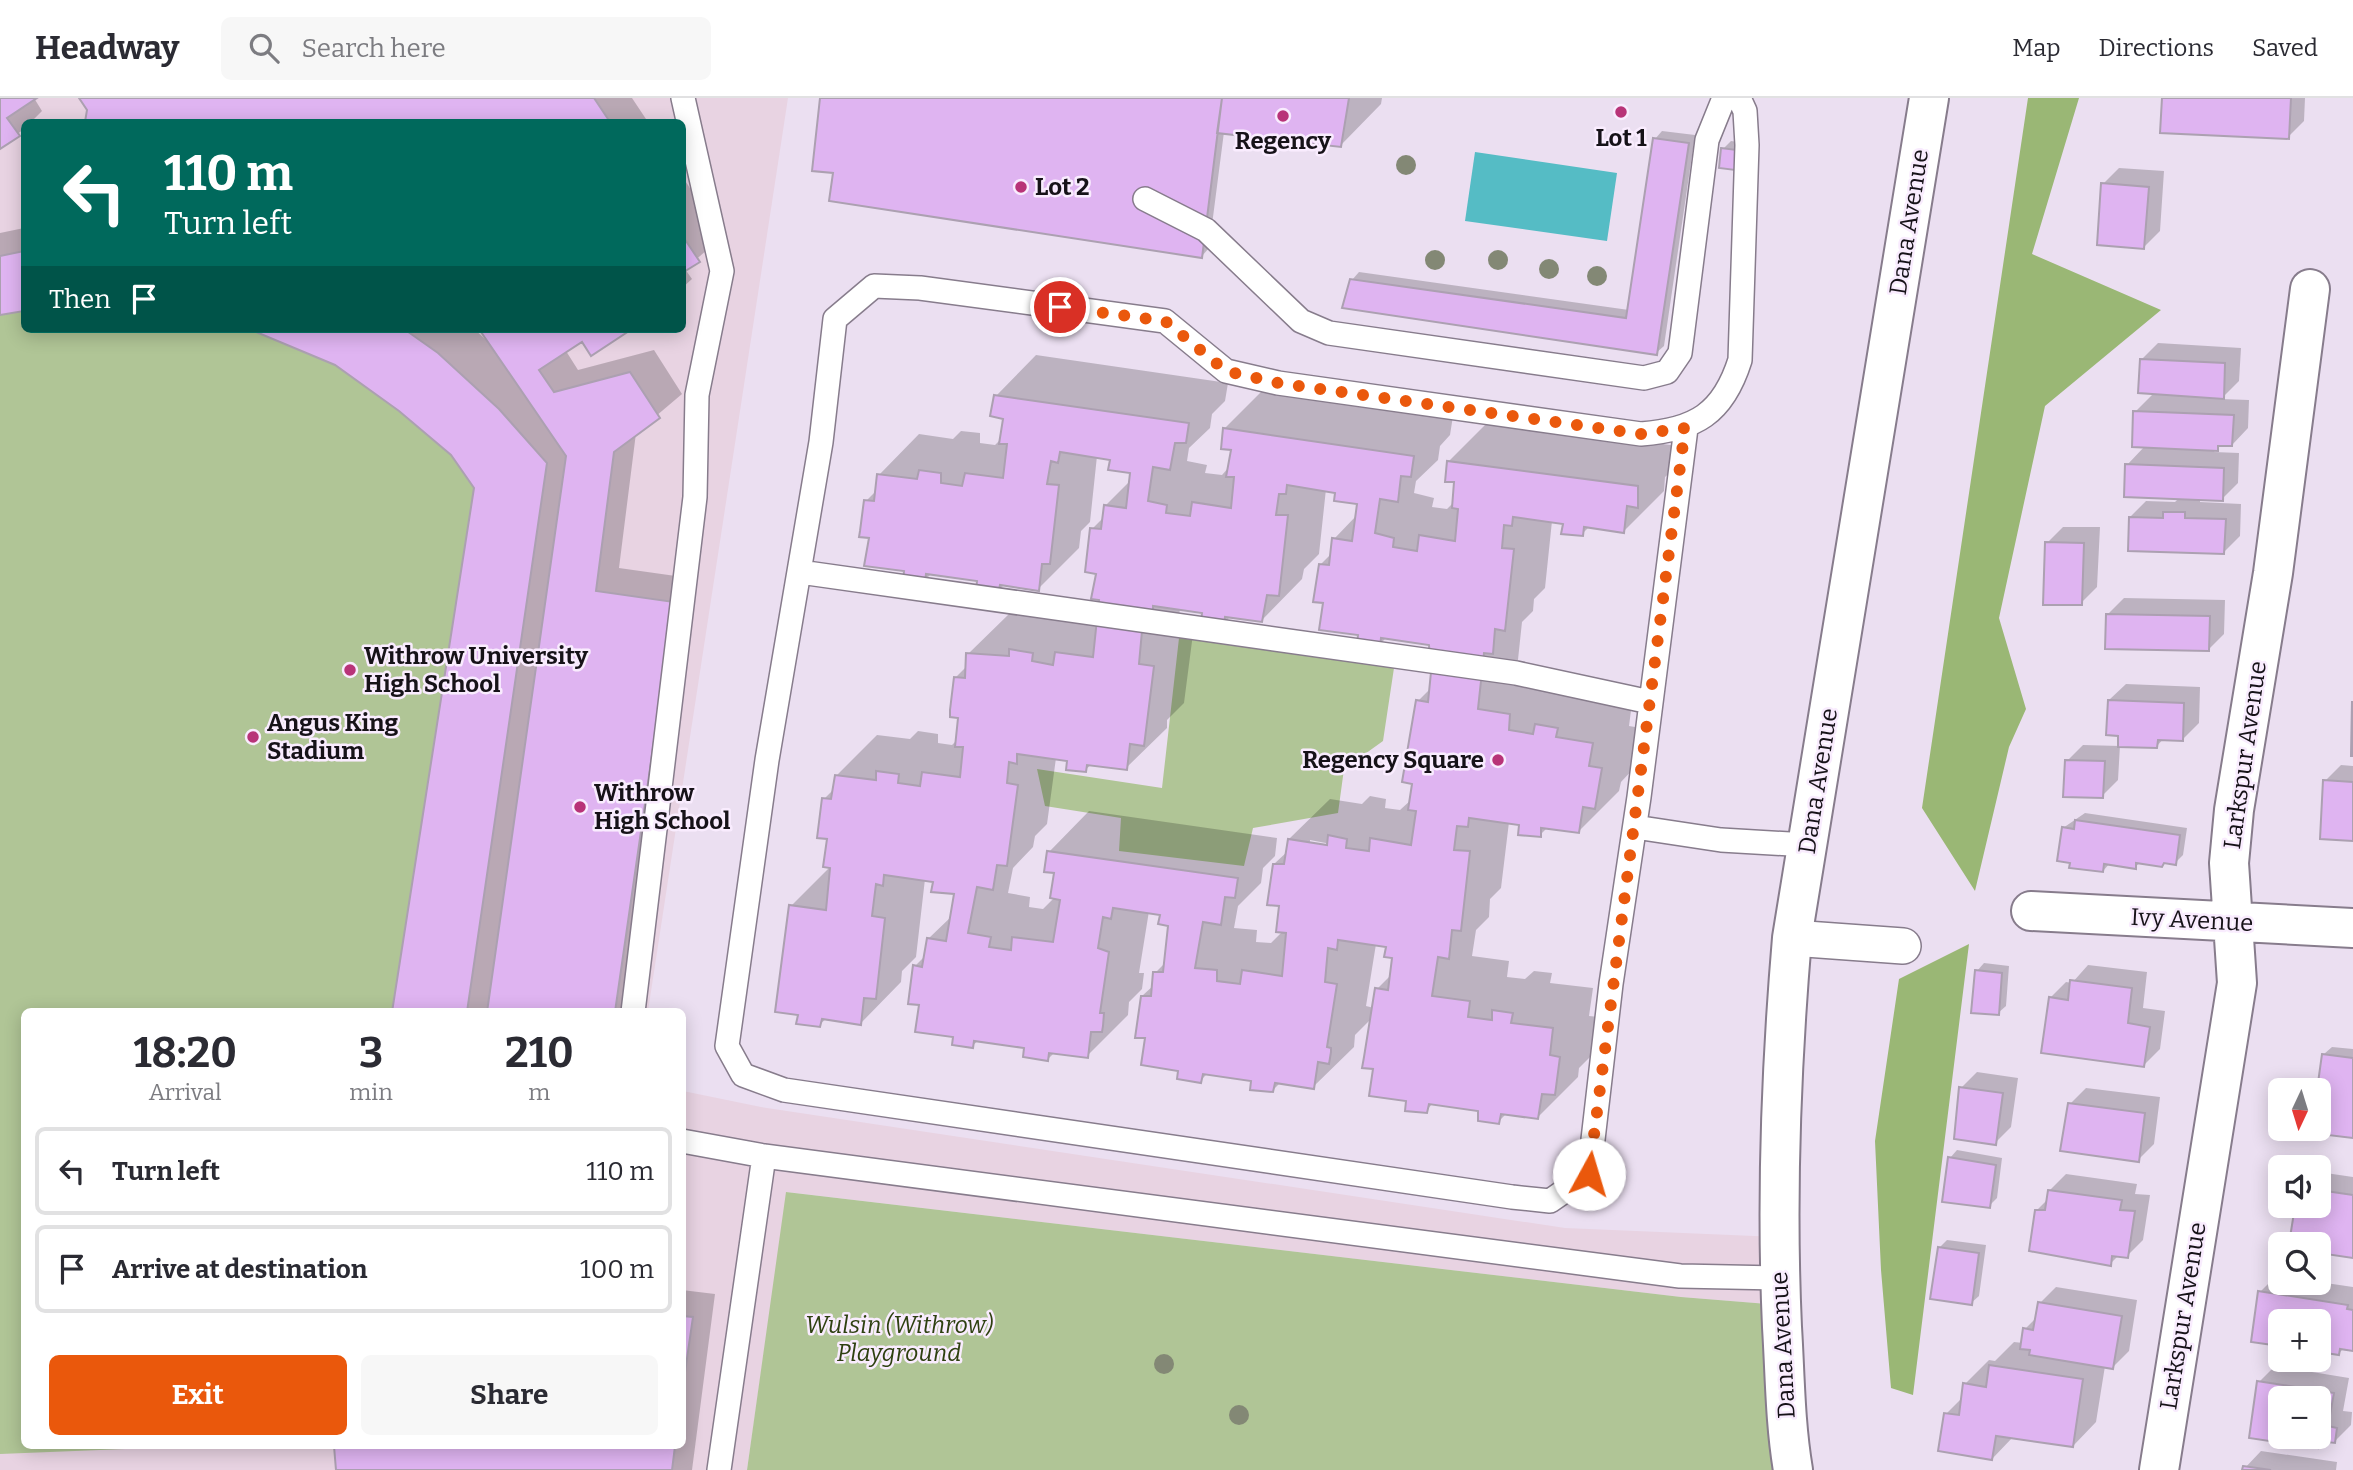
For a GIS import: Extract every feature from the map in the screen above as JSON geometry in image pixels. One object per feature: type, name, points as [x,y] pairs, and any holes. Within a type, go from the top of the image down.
[{"type":"street","name":"Dana Avenue","points":[[1793,1470],[1788,1436],[1778,1278],[1782,1058],[1792,938],[1923,99]]},
{"type":"street","name":"Larkspur Avenue","points":[[2159,1470],[2237,983],[2229,863],[2234,810],[2273,573],[2310,289]]},
{"type":"street","name":"Ivy Avenue","points":[[2031,911],[2353,928]]},
{"type":"street","points":[[1792,938],[1903,946]]},
{"type":"lane","points":[[634,1008],[695,497],[697,395],[722,271],[683,98]]},
{"type":"lane","points":[[1145,199],[1206,230],[1301,321],[1329,333],[1644,378],[1667,372],[1680,353],[1707,140],[1724,98]]},
{"type":"lane","points":[[1685,428],[1635,827],[1611,984],[1589,1174],[1549,1201],[784,1090],[743,1075],[727,1046],[766,760],[821,442],[835,320],[874,286],[920,288],[1165,321],[1226,371],[1278,383],[1641,434],[1685,428],[1711,411],[1732,384],[1740,360],[1747,145],[1745,111],[1739,98]]},
{"type":"lane","points":[[800,572],[1516,673],[1650,702]]},
{"type":"lane","points":[[1635,827],[1721,840],[1808,845]]},
{"type":"lane","points":[[686,1142],[764,1156],[1680,1276],[1778,1278]]},
{"type":"lane","points":[[719,1470],[764,1156]]},
{"type":"shaded area","name":"Withrow University High School","points":[[0,98],[788,98],[648,1008],[21,1008],[21,1449],[686,1449],[686,1092],[761,1107],[1565,1228],[1778,1237],[1781,1305],[1681,1297],[787,1192],[747,1470],[0,1470]]},
{"type":"green space","points":[[2028,98],[2079,98],[2032,254],[2161,310],[2045,406],[1999,618],[2026,709],[2009,747],[1975,891],[1922,808]]},
{"type":"green space","name":"Angus King Stadium","points":[[21,252],[21,333],[409,333],[499,409],[467,1008],[21,1008],[21,1449],[125,1449],[0,1454],[0,256]]},
{"type":"green space","points":[[1179,638],[1394,668],[1383,741],[1344,769],[1338,813],[1253,828],[1244,866],[1119,851],[1121,818],[1045,806],[1037,769],[1162,788]]},
{"type":"green space","points":[[1969,944],[1913,1395],[1891,1388],[1881,1270],[1875,1141],[1899,979]]},
{"type":"green space","name":"Wulsin (Withrow) Playground","points":[[786,1192],[1681,1297],[1781,1305],[1793,1470],[747,1470]]},
{"type":"water","points":[[1475,152],[1617,173],[1607,241],[1465,221]]},
{"type":"building","points":[[0,98],[37,98],[7,118],[20,136],[0,149]]},
{"type":"building","points":[[79,98],[594,98],[608,119],[86,119],[87,110]]},
{"type":"building","name":"Lot 2","points":[[820,98],[1222,98],[1202,258],[829,201],[833,173],[812,171]]},
{"type":"building","name":"Regency","points":[[1222,98],[1349,98],[1341,147],[1217,133]]},
{"type":"building","points":[[2162,98],[2291,98],[2289,139],[2160,133]]},
{"type":"building","points":[[1653,138],[1689,143],[1657,355],[1342,308],[1350,279],[1626,318]]},
{"type":"building","points":[[1721,148],[1737,150],[1735,170],[1719,168]]},
{"type":"building","points":[[2101,183],[2149,187],[2144,249],[2097,245]]},
{"type":"building","points":[[686,241],[700,262],[686,271]]},
{"type":"building","points":[[21,252],[21,312],[0,315],[0,256]]},
{"type":"building","points":[[259,333],[410,333],[438,353],[499,409],[547,463],[468,1008],[393,1008],[474,488],[451,455],[399,411],[335,365]]},
{"type":"building","name":"Withrow High School","points":[[482,333],[626,333],[591,356],[582,342],[539,370],[554,392],[630,372],[660,418],[614,452],[596,591],[674,602],[616,1008],[488,1008],[566,456]]},
{"type":"building","points":[[2140,359],[2225,363],[2224,399],[2138,393]]},
{"type":"building","name":"Regency Square","points":[[994,395],[1189,423],[1186,443],[1175,443],[1170,470],[1153,467],[1148,501],[1167,505],[1166,513],[1190,516],[1192,502],[1231,508],[1234,477],[1226,477],[1231,450],[1221,449],[1223,428],[1414,456],[1411,477],[1401,476],[1398,502],[1380,499],[1375,533],[1394,538],[1393,547],[1417,551],[1419,535],[1455,541],[1458,509],[1452,508],[1454,482],[1445,482],[1447,461],[1638,486],[1638,508],[1627,506],[1624,533],[1584,527],[1583,536],[1561,534],[1563,524],[1513,517],[1512,526],[1504,525],[1502,548],[1514,549],[1505,631],[1495,629],[1493,654],[1484,653],[1478,709],[1510,714],[1509,730],[1533,734],[1535,724],[1558,728],[1556,737],[1593,743],[1589,766],[1602,768],[1595,809],[1583,807],[1579,833],[1541,828],[1541,837],[1518,835],[1519,825],[1469,818],[1468,827],[1457,826],[1454,850],[1470,851],[1461,931],[1452,930],[1449,959],[1438,957],[1432,996],[1470,1001],[1468,1017],[1492,1020],[1492,1010],[1513,1013],[1511,1023],[1553,1028],[1550,1055],[1560,1057],[1555,1095],[1542,1094],[1538,1119],[1501,1114],[1499,1124],[1478,1121],[1478,1111],[1429,1104],[1427,1113],[1405,1111],[1406,1101],[1369,1096],[1373,1069],[1362,1068],[1375,988],[1388,990],[1392,958],[1384,957],[1386,947],[1338,940],[1337,950],[1328,948],[1325,982],[1337,984],[1327,1047],[1331,1048],[1331,1052],[1329,1064],[1318,1062],[1314,1089],[1275,1083],[1273,1092],[1250,1090],[1251,1081],[1203,1074],[1201,1083],[1177,1079],[1178,1071],[1141,1065],[1145,1038],[1135,1038],[1141,996],[1151,996],[1153,972],[1163,972],[1168,926],[1158,924],[1160,915],[1113,908],[1111,919],[1103,917],[1098,948],[1109,952],[1100,1013],[1104,1013],[1102,1032],[1091,1032],[1088,1058],[1049,1053],[1048,1061],[1023,1057],[1024,1048],[974,1041],[973,1048],[952,1045],[953,1037],[915,1032],[919,1005],[908,1004],[913,965],[922,967],[927,938],[946,941],[954,894],[931,892],[933,882],[884,875],[883,886],[876,884],[872,916],[885,918],[876,999],[864,998],[861,1025],[822,1019],[820,1027],[796,1024],[798,1015],[775,1012],[789,905],[826,910],[830,868],[823,867],[827,839],[817,838],[822,798],[831,799],[835,775],[876,780],[876,771],[899,774],[898,783],[920,786],[922,772],[960,777],[963,747],[955,747],[958,718],[950,717],[950,710],[954,677],[965,678],[966,653],[1009,656],[1009,649],[1033,653],[1032,661],[1053,665],[1055,652],[1093,657],[1099,600],[1091,599],[1096,574],[1085,572],[1090,528],[1101,529],[1104,505],[1126,508],[1130,473],[1108,470],[1110,460],[1060,452],[1058,463],[1051,461],[1047,484],[1059,485],[1050,564],[1042,564],[1039,591],[1000,585],[998,594],[976,591],[977,581],[926,574],[925,583],[903,580],[904,571],[864,566],[869,538],[859,537],[864,500],[874,501],[877,474],[917,479],[919,470],[941,473],[941,483],[962,486],[965,473],[1003,478],[1007,444],[999,444],[1003,419],[990,416]],"holes":[[[1287,485],[1335,493],[1334,501],[1357,504],[1352,541],[1332,538],[1329,565],[1319,564],[1313,602],[1323,603],[1319,630],[1358,635],[1357,644],[1380,647],[1381,638],[1429,645],[1431,672],[1428,702],[1416,700],[1402,782],[1412,784],[1408,810],[1416,811],[1411,845],[1370,838],[1369,851],[1346,848],[1347,839],[1328,835],[1327,845],[1288,839],[1284,864],[1273,864],[1267,905],[1279,906],[1276,932],[1286,933],[1282,976],[1242,970],[1240,984],[1217,981],[1217,970],[1195,968],[1203,922],[1221,925],[1225,897],[1235,898],[1238,878],[1047,851],[1044,872],[1054,873],[1050,898],[1060,900],[1053,942],[1012,937],[1011,950],[989,947],[991,937],[968,933],[977,887],[993,890],[997,865],[1007,866],[1018,785],[1007,783],[1009,762],[1017,764],[1017,754],[1067,761],[1066,770],[1086,772],[1087,765],[1127,770],[1130,744],[1144,746],[1154,666],[1139,664],[1142,631],[1153,614],[1153,606],[1202,613],[1201,622],[1224,626],[1225,617],[1262,622],[1267,595],[1279,596],[1288,515],[1276,515],[1279,494],[1286,494]]]},
{"type":"building","points":[[2133,411],[2234,415],[2232,446],[2218,446],[2218,451],[2132,447]]},
{"type":"building","points":[[2125,464],[2224,468],[2223,501],[2124,497]]},
{"type":"building","points":[[2163,512],[2185,512],[2185,518],[2226,519],[2224,554],[2128,551],[2129,517],[2163,518]]},
{"type":"building","points":[[2045,542],[2084,543],[2082,605],[2043,605]]},
{"type":"building","points":[[2106,614],[2210,616],[2209,651],[2105,649]]},
{"type":"building","points":[[2108,700],[2184,703],[2183,741],[2158,740],[2157,748],[2118,747],[2118,736],[2106,735]]},
{"type":"building","points":[[2352,702],[2353,756],[2351,756]]},
{"type":"building","points":[[2065,760],[2105,761],[2103,798],[2063,797]]},
{"type":"building","points":[[2323,780],[2353,782],[2353,841],[2320,839]]},
{"type":"building","points":[[2075,820],[2180,835],[2176,865],[2164,863],[2162,867],[2136,863],[2136,869],[2104,864],[2103,872],[2069,868],[2070,863],[2057,861],[2062,827],[2074,829]]},
{"type":"building","points":[[1975,970],[2002,973],[1999,1015],[1971,1013]]},
{"type":"building","points":[[2070,980],[2132,988],[2128,1023],[2150,1027],[2144,1067],[2041,1053],[2049,997],[2068,1000]]},
{"type":"building","points":[[2322,1054],[2353,1058],[2353,1138],[2331,1135],[2331,1078],[2319,1078]]},
{"type":"building","points":[[1959,1087],[2003,1093],[1996,1145],[1954,1139]]},
{"type":"building","points":[[2068,1103],[2145,1113],[2139,1162],[2060,1151]]},
{"type":"building","points":[[1948,1157],[1996,1165],[1990,1208],[1942,1202]]},
{"type":"building","points":[[2048,1190],[2122,1200],[2120,1210],[2135,1211],[2128,1258],[2112,1256],[2111,1266],[2029,1251],[2035,1210],[2045,1210]]},
{"type":"building","points":[[2331,1192],[2353,1195],[2353,1258],[2331,1255],[2331,1232],[2291,1232],[2293,1218],[2331,1218]]},
{"type":"building","points":[[1938,1247],[1979,1253],[1972,1305],[1930,1299]]},
{"type":"building","points":[[2258,1291],[2268,1293],[2268,1295],[2348,1305],[2347,1309],[2353,1310],[2353,1351],[2340,1349],[2339,1355],[2331,1354],[2331,1309],[2268,1309],[2268,1344],[2251,1342]]},
{"type":"building","points":[[2038,1302],[2122,1316],[2113,1369],[2029,1355],[2030,1350],[2020,1349],[2023,1328],[2033,1330]]},
{"type":"building","points":[[686,1316],[693,1317],[686,1365]]},
{"type":"building","points":[[1989,1365],[2083,1379],[2073,1447],[1996,1436],[1992,1460],[1938,1451],[1944,1413],[1959,1415],[1963,1383],[1986,1387]]},
{"type":"building","points":[[2257,1381],[2289,1386],[2268,1386],[2268,1441],[2249,1438]]},
{"type":"building","points":[[2331,1427],[2337,1428],[2335,1443],[2331,1442]]},
{"type":"building","points":[[334,1449],[675,1449],[672,1470],[336,1470]]},
{"type":"building","points":[[2243,1466],[2271,1470],[2242,1470]]},
{"type":"place","name":"Lot 1","points":[[1621,112]]},
{"type":"place","name":"Regency","points":[[1283,116]]},
{"type":"place","name":"Lot 2","points":[[1021,187]]},
{"type":"place","name":"Withrow University High School","points":[[350,670]]},
{"type":"place","name":"Angus King Stadium","points":[[253,737]]},
{"type":"place","name":"Regency Square","points":[[1498,760]]},
{"type":"place","name":"Withrow High School","points":[[580,807]]},
{"type":"route","points":[[1060,307],[1165,321],[1226,371],[1278,383],[1641,434],[1685,428],[1639,797],[1611,984],[1589,1174]]}]
